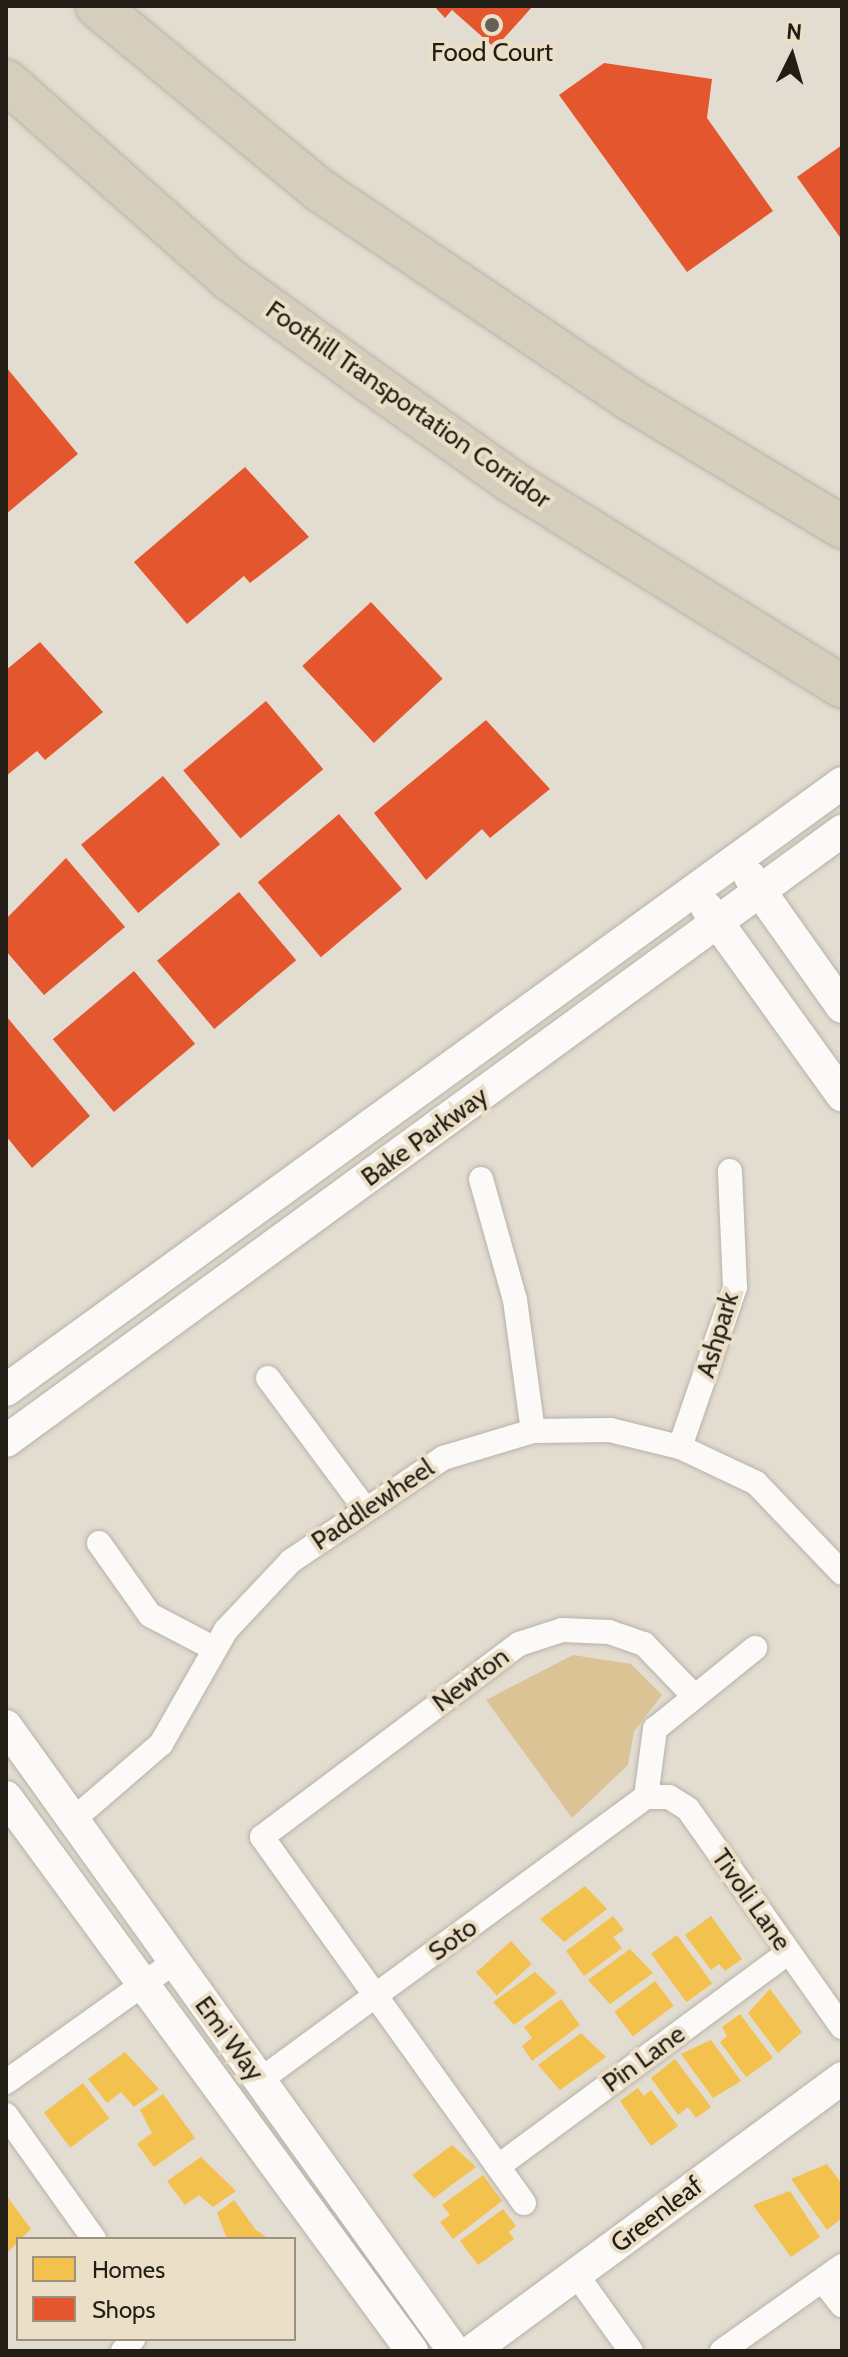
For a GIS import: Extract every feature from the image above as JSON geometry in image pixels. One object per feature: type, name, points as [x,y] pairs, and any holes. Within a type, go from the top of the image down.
[{"type":"highway","points":[[97,6],[321,191],[631,400],[842,527]]},
{"type":"highway","points":[[132,6],[321,191]]},
{"type":"highway","name":"Foothill Transportation Corridor","points":[[6,81],[229,279],[512,482],[842,687]]},
{"type":"highway","points":[[6,99],[229,279]]},
{"type":"main road","name":"Bake Parkway","points":[[6,1390],[696,893],[842,783]]},
{"type":"main road","name":"Bake Parkway","points":[[6,1441],[842,831]]},
{"type":"main road","points":[[738,862],[842,1007]]},
{"type":"main road","points":[[696,893],[842,1095]]},
{"type":"main road","name":"Emi Way","points":[[6,1726],[454,2351]]},
{"type":"main road","name":"Emi Way","points":[[6,1797],[412,2351]]},
{"type":"main road","name":"Greenleaf","points":[[472,2351],[842,2078]]},
{"type":"street","name":"Ashpark","points":[[680,1447],[735,1287],[730,1171]]},
{"type":"street","points":[[481,1179],[515,1300],[533,1431]]},
{"type":"street","points":[[268,1378],[366,1510]]},
{"type":"street","name":"Paddlewheel","points":[[74,1819],[161,1744],[215,1649],[291,1561],[443,1458],[533,1431],[610,1430],[680,1447],[756,1483],[833,1543],[842,1573]]},
{"type":"street","points":[[99,1543],[150,1615],[215,1649]]},
{"type":"street","name":"Newton","points":[[375,1997],[262,1837],[519,1644],[562,1630],[609,1632],[644,1644],[693,1695]]},
{"type":"street","points":[[646,1797],[655,1729],[693,1695],[755,1648]]},
{"type":"street","name":"Tivoli Lane","points":[[646,1797],[669,1797],[688,1809],[842,2027]]},
{"type":"street","name":"Soto","points":[[259,2081],[646,1797]]},
{"type":"street","name":"Pin Lane","points":[[500,2165],[788,1953]]},
{"type":"street","points":[[6,2082],[173,1963]]},
{"type":"street","points":[[375,1997],[500,2165],[524,2203]]},
{"type":"street","points":[[6,2115],[93,2237]]},
{"type":"street","points":[[576,2274],[631,2351]]},
{"type":"street","points":[[722,2351],[833,2274],[842,2305]]},
{"type":"shaded area","points":[[573,1655],[631,1664],[662,1695],[634,1731],[628,1765],[572,1818],[486,1700]]},
{"type":"building: Homes","points":[[585,1886],[607,1909],[564,1942],[540,1919]]},
{"type":"building: Homes","points":[[613,1916],[624,1930],[613,1937],[622,1948],[584,1976],[566,1951]]},
{"type":"building: Homes","points":[[711,1916],[742,1959],[725,1971],[719,1964],[711,1970],[685,1935]]},
{"type":"building: Homes","points":[[677,1935],[712,1984],[686,2002],[651,1954]]},
{"type":"building: Homes","points":[[511,1941],[532,1964],[497,1995],[476,1972]]},
{"type":"building: Homes","points":[[630,1949],[653,1973],[610,2004],[588,1980]]},
{"type":"building: Homes","points":[[535,1972],[557,1993],[514,2025],[493,2002]]},
{"type":"building: Homes","points":[[655,1981],[674,2006],[633,2036],[614,2012]]},
{"type":"building: Homes","points":[[770,1989],[802,2032],[778,2053],[748,2013]]},
{"type":"building: Homes","points":[[561,1999],[580,2025],[532,2061],[522,2046],[532,2038],[524,2027]]},
{"type":"building: Homes","points":[[740,2014],[773,2058],[746,2077],[720,2042],[727,2036],[722,2027]]},
{"type":"building: Homes","points":[[581,2033],[606,2057],[560,2090],[538,2065]]},
{"type":"building: Homes","points":[[711,2040],[741,2081],[713,2098],[681,2054]]},
{"type":"building: Homes","points":[[125,2052],[159,2089],[134,2107],[121,2092],[107,2103],[88,2079]]},
{"type":"building: Homes","points":[[675,2059],[711,2107],[696,2118],[688,2107],[678,2115],[651,2078]]},
{"type":"building: Homes","points":[[83,2083],[109,2118],[70,2148],[44,2112]]},
{"type":"building: Homes","points":[[638,2088],[644,2096],[651,2090],[678,2126],[651,2146],[620,2101]]},
{"type":"building: Homes","points":[[163,2094],[195,2138],[154,2167],[137,2144],[152,2133],[140,2110]]},
{"type":"building: Homes","points":[[452,2145],[476,2167],[434,2198],[412,2175]]},
{"type":"building: Homes","points":[[201,2157],[236,2191],[213,2207],[199,2195],[185,2205],[167,2181]]},
{"type":"building: Homes","points":[[827,2164],[842,2184],[842,2218],[827,2230],[791,2179]]},
{"type":"building: Homes","points":[[483,2175],[502,2201],[453,2239],[440,2222],[450,2215],[442,2205]]},
{"type":"building: Homes","points":[[790,2191],[820,2237],[791,2257],[753,2205]]},
{"type":"building: Homes","points":[[6,2195],[31,2229],[23,2237],[16,2237],[16,2244],[6,2254]]},
{"type":"building: Homes","points":[[234,2200],[256,2230],[266,2237],[226,2237],[217,2213]]},
{"type":"building: Homes","points":[[503,2209],[516,2226],[509,2232],[514,2239],[478,2265],[460,2241]]},
{"type":"building: Shops","name":"Food Court","points":[[434,6],[533,6],[495,48],[452,10],[445,18]]},
{"type":"building: Shops","points":[[604,63],[712,79],[707,118],[773,211],[687,272],[559,95]]},
{"type":"building: Shops","points":[[842,145],[842,240],[797,177]]},
{"type":"building: Shops","points":[[6,367],[78,454],[6,514]]},
{"type":"building: Shops","points":[[245,467],[309,537],[250,583],[244,576],[187,624],[134,562]]},
{"type":"building: Shops","points":[[371,602],[443,679],[374,743],[302,666]]},
{"type":"building: Shops","points":[[40,642],[103,712],[45,760],[37,751],[6,776],[6,670]]},
{"type":"building: Shops","points":[[266,701],[323,769],[240,839],[183,770]]},
{"type":"building: Shops","points":[[486,720],[550,789],[490,838],[482,829],[426,880],[374,813]]},
{"type":"building: Shops","points":[[163,776],[220,844],[138,913],[81,845]]},
{"type":"building: Shops","points":[[339,814],[402,889],[321,957],[258,882]]},
{"type":"building: Shops","points":[[66,858],[125,927],[44,995],[6,951],[6,919]]},
{"type":"building: Shops","points":[[239,892],[296,960],[214,1029],[157,961]]},
{"type":"building: Shops","points":[[134,971],[195,1044],[114,1112],[53,1039]]},
{"type":"building: Shops","points":[[6,1016],[90,1116],[32,1168],[6,1136]]},
{"type":"place","name":"Food Court","points":[[492,25]]}]
